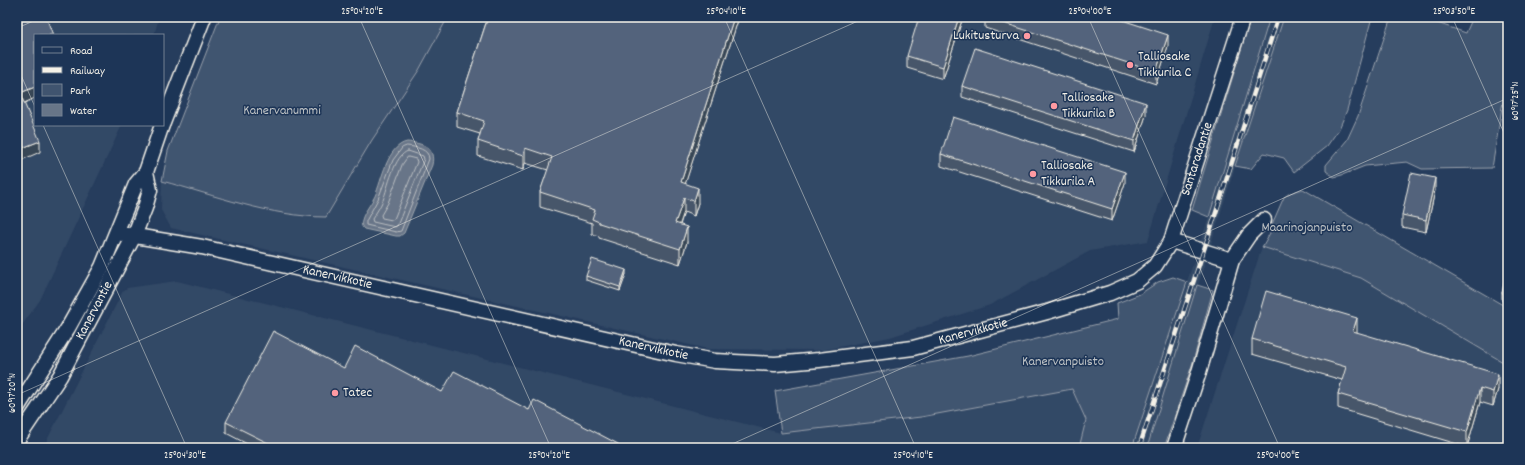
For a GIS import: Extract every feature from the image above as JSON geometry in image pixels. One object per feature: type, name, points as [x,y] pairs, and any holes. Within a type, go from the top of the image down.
[{"type":"street","name":"Kanervantie","points":[[164,121],[204,17]]},
{"type":"street","name":"Santaradantie","points":[[1171,241],[1243,17]]},
{"type":"street","name":"Kanervantie","points":[[17,408],[68,328],[102,267],[136,184],[146,172],[162,126]]},
{"type":"street","name":"Kanervantie","points":[[17,440],[60,376],[134,236],[150,190],[146,172]]},
{"type":"street","points":[[1174,448],[1199,372],[1232,260],[1249,235],[1264,220]]},
{"type":"street","name":"Kanervikkotie","points":[[117,233],[202,247],[715,362],[775,364],[826,360],[913,348],[1110,293],[1137,281],[1155,266],[1171,241]]},
{"type":"street","points":[[1171,241],[1232,260]]},
{"type":"shaded area","points":[[17,17],[159,17],[154,34],[34,34],[34,126],[122,126],[40,300],[17,332]]},
{"type":"shaded area","points":[[448,17],[1215,17],[1148,241],[1090,251],[990,305],[890,337],[823,350],[708,349],[171,228],[161,210],[162,181],[259,207],[308,217],[372,140],[419,70]]},
{"type":"shaded area","points":[[1270,17],[1284,17],[1241,148],[1147,448],[1132,448],[1209,217]]},
{"type":"shaded area","points":[[1262,247],[1361,278],[1508,365],[1508,448],[1197,448]]},
{"type":"shaded area","points":[[177,281],[781,433],[921,417],[1072,389],[1086,420],[1079,448],[43,448],[123,291],[127,288]]},
{"type":"green space","name":"Kanervanummi","points":[[220,17],[448,17],[419,70],[372,140],[326,217],[306,216],[264,209],[223,199],[162,181],[168,151]]},
{"type":"green space","points":[[1251,17],[1270,17],[1209,217],[1192,210]]},
{"type":"green space","points":[[1284,17],[1372,17],[1347,110],[1339,129],[1327,146],[1294,172],[1284,158],[1264,153],[1251,169],[1235,166]]},
{"type":"green space","points":[[1391,17],[1420,17],[1466,33],[1473,17],[1508,17],[1508,71],[1492,168],[1422,169],[1407,162],[1365,166],[1334,177],[1326,171],[1326,165],[1347,140],[1358,116]]},
{"type":"green space","name":"Maarinojanpuisto","points":[[1303,189],[1508,308],[1508,365],[1361,278],[1262,247],[1270,233],[1284,197],[1290,193]]},
{"type":"green space","name":"Kanervanpuisto","points":[[1173,277],[1187,282],[1132,448],[1079,448],[1086,420],[1072,389],[921,417],[781,433],[775,391],[968,356],[1118,319],[1117,303],[1140,294],[1158,282]]},
{"type":"green space","points":[[1197,285],[1213,290],[1192,365],[1164,448],[1147,448]]},
{"type":"water","points":[[407,142],[418,143],[427,147],[432,154],[433,159],[432,165],[404,233],[400,236],[396,236],[364,229],[361,224],[363,217],[375,196],[386,164],[395,150],[400,145]]},
{"type":"building","points":[[17,17],[46,17],[53,34],[34,34],[34,87],[20,93],[40,141],[17,150]]},
{"type":"building","points":[[488,17],[734,17],[681,182],[698,188],[694,201],[684,198],[675,223],[687,227],[680,249],[599,223],[592,219],[595,210],[540,192],[552,157],[525,148],[523,156],[478,141],[484,121],[457,112]]},
{"type":"building","points":[[919,17],[959,17],[943,67],[907,56]]},
{"type":"building","name":"Talliosake Tikkurila C","points":[[985,17],[1113,17],[1168,35],[1156,72]]},
{"type":"building","name":"Talliosake Tikkurila B","points":[[975,48],[1146,103],[1134,141],[962,86]]},
{"type":"building","name":"Talliosake Tikkurila A","points":[[953,117],[1125,172],[1112,209],[941,154]]},
{"type":"building","points":[[1411,173],[1435,178],[1426,220],[1402,215]]},
{"type":"building","points":[[592,259],[626,270],[620,287],[586,276]]},
{"type":"building","points":[[1506,273],[1508,274],[1508,294],[1502,293]]},
{"type":"building","points":[[1266,291],[1357,318],[1353,331],[1498,374],[1493,392],[1480,388],[1467,432],[1338,394],[1346,367],[1252,339]]},
{"type":"building","name":"Tatec","points":[[273,331],[344,368],[355,346],[442,392],[454,371],[529,410],[534,400],[618,444],[616,448],[270,448],[272,445],[226,422]]},
{"type":"railway","points":[[1139,448],[1278,17]]},
{"type":"place","name":"Lukitusturva","points":[[1027,36]]},
{"type":"place","name":"Talliosake Tikkurila C","points":[[1130,65]]},
{"type":"place","name":"Talliosake Tikkurila B","points":[[1054,106]]},
{"type":"place","name":"Talliosake Tikkurila A","points":[[1033,174]]},
{"type":"place","name":"Tatec","points":[[335,393]]}]
